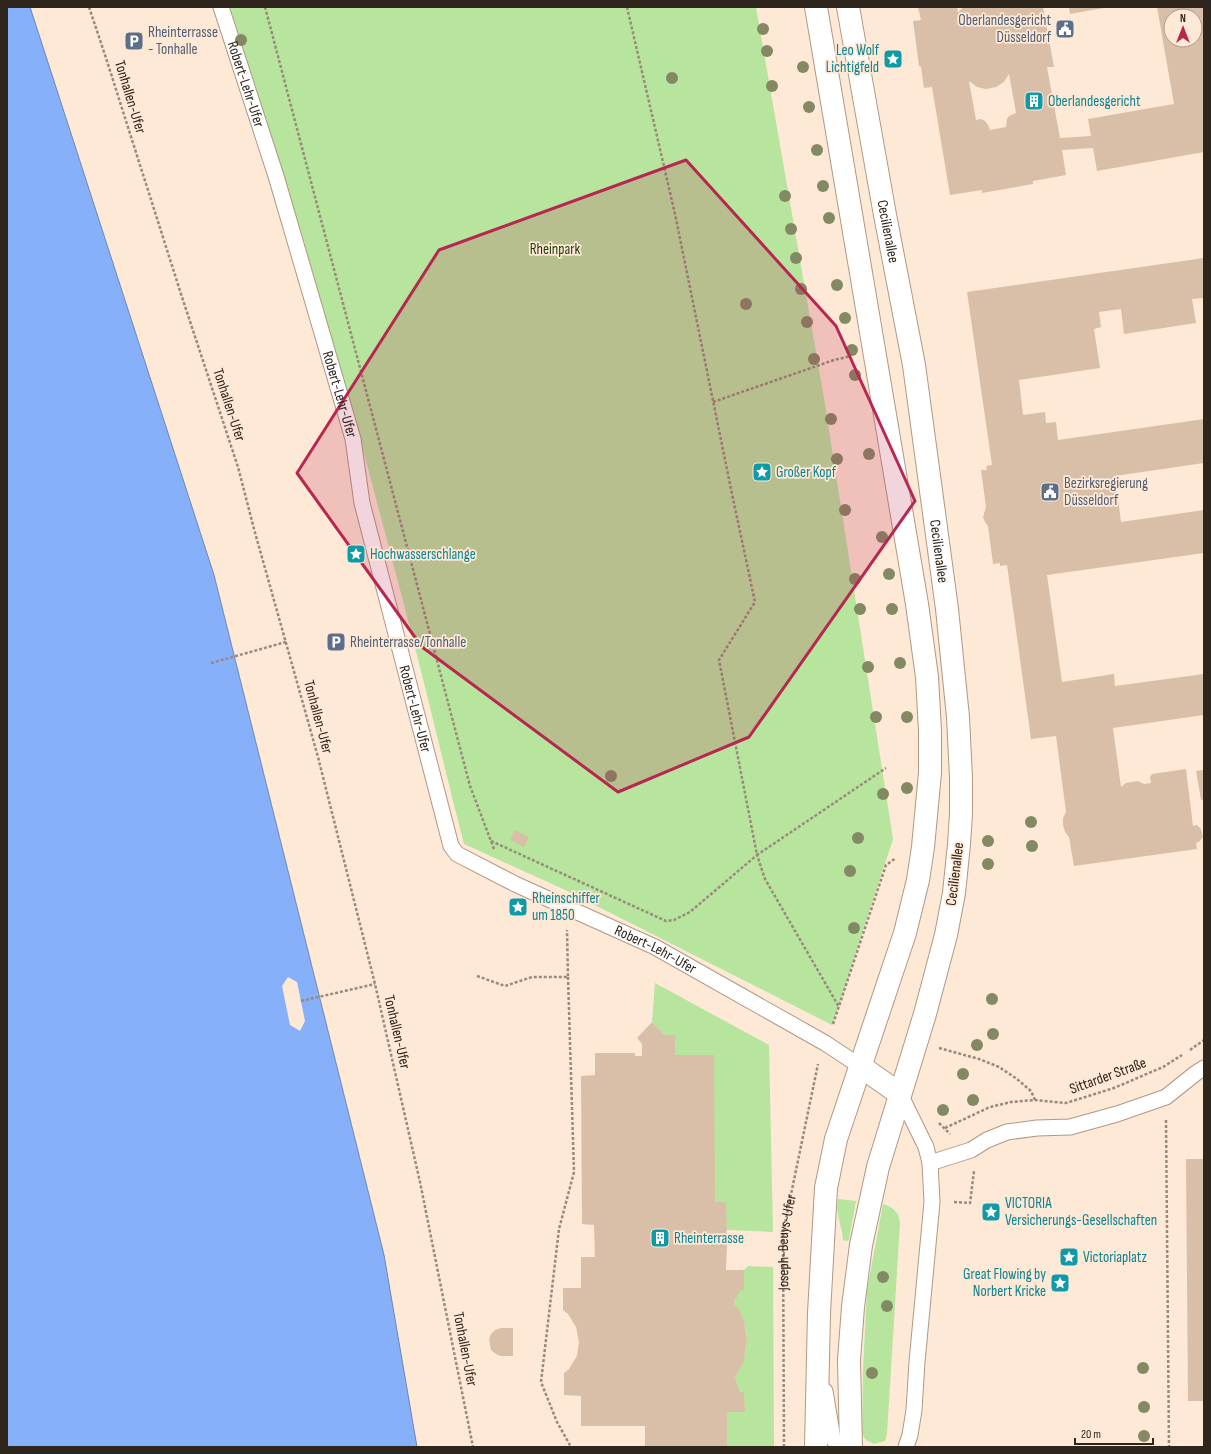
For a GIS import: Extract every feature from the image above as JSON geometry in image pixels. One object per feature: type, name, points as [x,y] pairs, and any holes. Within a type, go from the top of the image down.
[{"type":"main road","name":"Cecilienallee","points":[[816,7],[917,604],[927,678],[930,731],[930,773],[927,814],[918,880],[905,932],[860,1066]]},
{"type":"main road","name":"Cecilienallee","points":[[848,7],[885,215],[914,365],[947,609],[958,717],[961,778],[959,844],[954,893],[946,935],[925,1014],[900,1094]]},
{"type":"main road","name":"Robert-Lehr-Ufer","points":[[860,1066],[900,1094]]},
{"type":"main road","points":[[816,1447],[819,1313],[826,1188],[836,1139],[860,1066]]},
{"type":"main road","points":[[850,1447],[849,1360],[857,1268],[878,1167],[900,1094]]},
{"type":"lane","name":"Robert-Lehr-Ufer","points":[[221,7],[276,176],[353,438],[362,504],[451,846],[457,854],[515,884],[654,946],[825,1043],[860,1066]]},
{"type":"lane","points":[[930,1163],[966,1152],[987,1140],[1006,1132],[1037,1128],[1070,1127],[1117,1114],[1166,1097],[1196,1072],[1204,1068]]},
{"type":"lane","points":[[900,1094],[926,1147],[930,1163],[932,1202],[914,1410],[910,1435],[906,1447]]},
{"type":"lane","points":[[819,1358],[833,1439],[839,1447]]},
{"type":"path","name":"Tonhallen-Ufer","points":[[89,7],[238,467],[318,757],[375,984],[420,1182],[473,1447]]},
{"type":"path","points":[[265,7],[470,786],[491,840],[666,921],[674,920],[690,912],[757,855],[886,768]]},
{"type":"path","points":[[627,7],[675,214],[755,602],[719,660],[757,855],[765,879],[839,1008],[886,865],[896,858]]},
{"type":"path","points":[[713,402],[834,360],[857,355]]},
{"type":"path","points":[[211,663],[286,642]]},
{"type":"path","points":[[562,904],[568,927],[568,977],[574,1172],[559,1229],[541,1382],[556,1422],[571,1447]]},
{"type":"path","points":[[477,976],[505,986],[532,978],[568,977]]},
{"type":"path","points":[[301,1001],[375,984]]},
{"type":"path","points":[[1189,1050],[1204,1040]]},
{"type":"path","name":"Joseph-Beuys-Ufer","points":[[784,1447],[783,1232],[818,1059],[825,1043]]},
{"type":"path","points":[[934,1047],[979,1059],[999,1067],[1031,1091],[1035,1100]]},
{"type":"path","name":"Sittarder Straße","points":[[945,1128],[990,1107],[1011,1102],[1035,1100],[1066,1103],[1114,1088],[1163,1067],[1183,1054]]},
{"type":"path","points":[[1166,1097],[1169,1447]]},
{"type":"path","points":[[934,1117],[966,1152],[974,1168],[970,1203],[954,1202]]},
{"type":"highlighted area","points":[[686,160],[836,326],[915,501],[749,737],[618,792],[422,647],[297,473],[439,250]]},
{"type":"green space","name":"Rheinpark","points":[[230,7],[756,7],[824,398],[893,839],[832,1025],[563,889],[464,844],[395,569],[332,339]]},
{"type":"green space","points":[[655,983],[769,1045],[773,1232],[726,1230],[715,1202],[675,1055],[676,1035],[665,1035],[652,1022]]},
{"type":"green space","points":[[838,1199],[856,1201],[849,1240],[846,1241],[843,1240],[838,1215]]},
{"type":"green space","points":[[883,1204],[895,1210],[900,1223],[887,1434],[885,1441],[874,1444],[866,1440],[862,1434],[863,1370],[867,1290]]},
{"type":"green space","points":[[748,1266],[773,1267],[774,1447],[727,1447],[727,1412],[744,1412],[740,1389],[738,1389],[736,1384],[736,1379],[734,1379],[743,1360],[747,1341],[744,1323],[734,1304],[737,1294],[740,1294],[740,1290],[744,1290],[744,1270]]},
{"type":"water","points":[[7,7],[30,7],[214,575],[384,1255],[417,1447],[7,1447]]},
{"type":"pier","points":[[288,977],[297,982],[305,1021],[300,1031],[290,1025],[282,986]]},
{"type":"building","name":"Oberlandesgericht","points":[[918,7],[957,7],[958,13],[963,7],[1043,7],[1054,67],[1047,67],[1060,138],[1091,136],[1088,119],[1174,104],[1164,48],[1203,48],[1203,8],[1163,8],[1163,41],[1157,7],[1204,7],[1204,152],[1097,171],[1093,148],[1062,150],[1066,175],[1033,181],[1033,184],[982,193],[982,190],[950,195],[932,87],[924,88],[921,67],[919,66],[913,21],[921,20]],"holes":[[[1009,74],[1016,113],[1009,116],[1006,127],[990,130],[985,121],[981,119],[976,120],[969,81],[977,87],[986,89],[996,87],[1004,82]]]},
{"type":"building","points":[[1069,7],[1104,7],[1104,8],[1070,14]]},
{"type":"building","name":"Bezirksregierung Düsseldorf","points":[[1204,258],[1204,298],[1192,299],[1196,323],[1124,334],[1121,309],[1099,312],[1101,327],[1094,329],[1100,368],[1019,380],[1023,415],[1045,412],[1046,423],[1056,422],[1058,440],[1204,419],[1204,463],[1115,476],[1121,522],[1204,510],[1204,553],[1047,575],[1062,682],[1114,674],[1115,686],[1204,674],[1204,715],[1113,728],[1121,787],[1126,783],[1138,781],[1144,784],[1151,783],[1150,777],[1152,774],[1186,769],[1193,826],[1197,825],[1201,829],[1203,837],[1196,843],[1197,849],[1074,866],[1069,837],[1065,832],[1063,825],[1063,818],[1066,812],[1056,736],[1031,739],[1007,565],[1000,566],[1000,563],[993,564],[988,526],[983,517],[986,507],[981,470],[987,470],[986,466],[992,465],[967,292]]},
{"type":"building","points":[[1204,770],[1204,799],[1201,800],[1196,771]]},
{"type":"building","points":[[515,830],[529,837],[524,847],[510,840]]},
{"type":"building","name":"Rheinterrasse","points":[[652,1022],[665,1035],[676,1035],[675,1055],[714,1055],[715,1202],[726,1202],[726,1270],[744,1270],[744,1290],[740,1290],[740,1294],[737,1294],[734,1304],[740,1311],[744,1321],[747,1341],[744,1361],[734,1379],[736,1379],[736,1384],[738,1383],[738,1389],[740,1389],[740,1392],[744,1392],[745,1412],[727,1412],[727,1447],[645,1447],[645,1426],[581,1426],[581,1396],[564,1395],[564,1373],[569,1369],[577,1356],[579,1342],[576,1327],[568,1314],[563,1310],[563,1288],[581,1288],[581,1257],[595,1257],[594,1225],[582,1224],[581,1076],[595,1075],[595,1053],[635,1053],[635,1056],[642,1056],[642,1044],[637,1038]]},
{"type":"building","points":[[1186,1159],[1204,1159],[1204,1401],[1188,1401]]},
{"type":"building","points":[[501,1328],[513,1328],[513,1356],[501,1356],[491,1350],[489,1339],[491,1334],[495,1330]]},
{"type":"place","name":"Oberlandesgericht Düsseldorf","points":[[1065,29]]},
{"type":"place","name":"Rheinterrasse - Tonhalle","points":[[134,41]]},
{"type":"place","name":"Leo Wolf Lichtigfeld","points":[[893,59]]},
{"type":"place","name":"Oberlandesgericht","points":[[1034,101]]},
{"type":"place","name":"Großer Kopf","points":[[762,472]]},
{"type":"place","name":"Bezirksregierung Düsseldorf","points":[[1050,492]]},
{"type":"place","name":"Hochwasserschlange","points":[[356,554]]},
{"type":"place","name":"Rheinterrasse/Tonhalle","points":[[336,642]]},
{"type":"place","name":"Rheinschiffer um 1850","points":[[518,907]]},
{"type":"place","name":"VICTORIA Versicherungs-Gesellschaften","points":[[991,1212]]},
{"type":"place","name":"Rheinterrasse","points":[[660,1238]]},
{"type":"place","name":"Victoriaplatz","points":[[1069,1257]]},
{"type":"place","name":"Great Flowing by Norbert Kricke","points":[[1060,1283]]}]
